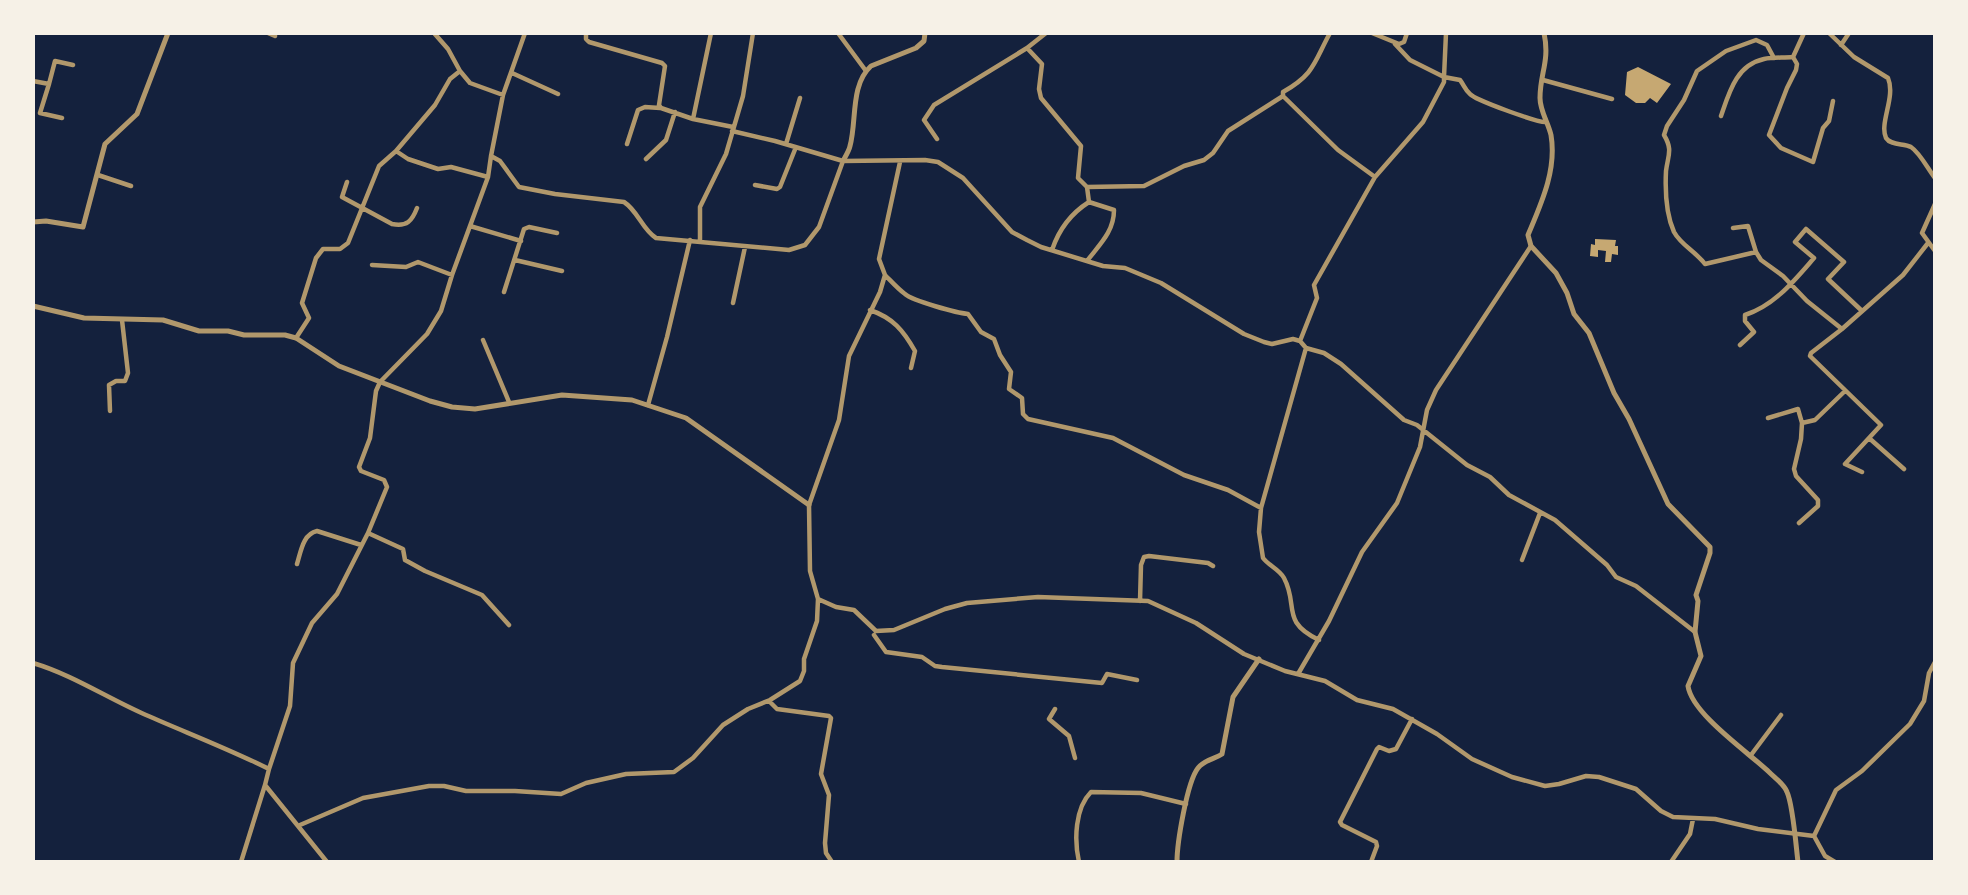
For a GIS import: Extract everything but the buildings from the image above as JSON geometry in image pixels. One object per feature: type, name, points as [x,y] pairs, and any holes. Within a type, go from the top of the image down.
[{"type":"street","points":[[33,222],[46,221],[83,227],[105,144],[137,114],[168,33]]},
{"type":"street","points":[[268,33],[275,36]]},
{"type":"street","points":[[434,33],[470,83],[503,95]]},
{"type":"street","points":[[241,862],[290,706],[293,663],[312,624],[337,594],[368,533],[387,487],[384,480],[361,471],[359,467],[370,438],[376,391],[380,382],[435,323],[441,311],[488,177],[503,95],[525,33]]},
{"type":"street","points":[[586,33],[589,42],[662,63],[665,66],[659,105],[661,108]]},
{"type":"street","points":[[693,119],[711,33]]},
{"type":"street","points":[[700,241],[700,206],[726,153],[745,85],[753,33]]},
{"type":"street","points":[[838,33],[866,71]]},
{"type":"street","points":[[491,156],[500,161],[519,187],[624,202],[656,238],[789,250],[805,244],[819,227],[850,147],[859,86],[866,71],[871,66],[916,48],[924,40],[925,33]]},
{"type":"street","points":[[937,139],[924,123],[928,110],[1027,48],[1046,33]]},
{"type":"street","points":[[1087,187],[1144,186],[1184,166],[1204,160],[1213,153],[1228,131],[1295,86],[1316,65],[1331,33]]},
{"type":"street","points":[[1372,33],[1395,44],[1410,60],[1444,77],[1460,80],[1470,94],[1489,104],[1513,111],[1524,118],[1545,122]]},
{"type":"street","points":[[1395,44],[1404,42],[1407,33]]},
{"type":"street","points":[[1300,341],[1317,298],[1314,285],[1375,177],[1423,122],[1439,94],[1444,77],[1446,33]]},
{"type":"street","points":[[1544,33],[1548,51],[1540,102],[1550,133],[1552,157],[1549,182],[1528,235],[1531,246],[1556,273],[1574,314],[1589,333],[1614,393],[1629,419],[1668,504],[1710,547],[1697,589],[1695,632],[1701,656],[1688,686],[1692,698],[1717,729],[1751,755],[1787,790],[1798,862]]},
{"type":"street","points":[[1793,57],[1804,33]]},
{"type":"street","points":[[1829,33],[1854,57],[1888,78],[1891,92],[1886,138],[1913,148],[1935,178]]},
{"type":"street","points":[[1841,45],[1849,33]]},
{"type":"street","points":[[1756,252],[1705,264],[1676,236],[1668,210],[1666,172],[1670,147],[1664,135],[1697,71],[1726,51],[1756,40],[1767,45],[1774,58]]},
{"type":"street","points":[[1027,48],[1042,64],[1039,89],[1041,98],[1081,146],[1079,177],[1087,187],[1089,202]]},
{"type":"street","points":[[1721,116],[1739,74],[1749,65],[1762,60],[1793,57]]},
{"type":"street","points":[[1793,57],[1797,69],[1769,135],[1774,143],[1812,163],[1823,128],[1829,121],[1833,101]]},
{"type":"street","points":[[62,118],[40,113],[55,61],[73,65]]},
{"type":"street","points":[[296,338],[309,318],[302,303],[316,258],[323,249],[345,247],[379,166],[396,151],[435,105],[450,79],[460,71]]},
{"type":"street","points":[[512,73],[558,94]]},
{"type":"street","points":[[1543,80],[1612,99]]},
{"type":"street","points":[[33,81],[49,84]]},
{"type":"street","points":[[1283,96],[1338,150],[1375,177]]},
{"type":"street","points":[[786,144],[800,98]]},
{"type":"street","points":[[627,144],[638,110],[645,107],[661,108],[843,161],[938,162],[969,184],[1012,232],[1041,247],[1103,266],[1125,268],[1161,283],[1244,334],[1264,342],[1272,344],[1293,339],[1300,341],[1306,348],[1324,353],[1341,364],[1404,420],[1490,477],[1509,495],[1555,520],[1608,565],[1616,577],[1636,586],[1695,632]]},
{"type":"street","points":[[646,159],[666,140],[675,112]]},
{"type":"street","points":[[755,185],[777,189],[780,187],[796,147]]},
{"type":"street","points":[[396,151],[408,159],[438,169],[451,167],[488,177]]},
{"type":"street","points":[[900,162],[879,259],[885,275],[913,299],[956,313],[968,313],[981,332],[994,339],[1011,372],[1009,389],[1022,398],[1023,414],[1028,419],[1113,438],[1184,475],[1228,490],[1261,508]]},
{"type":"street","points":[[98,175],[131,186]]},
{"type":"street","points":[[348,182],[342,197],[401,226],[412,220],[417,208]]},
{"type":"street","points":[[1052,250],[1057,233],[1076,210],[1089,202],[1114,210],[1110,232],[1087,261]]},
{"type":"street","points":[[1935,204],[1922,233],[1935,251]]},
{"type":"street","points":[[470,226],[521,241]]},
{"type":"street","points":[[1733,228],[1748,226],[1756,252],[1766,265],[1842,329]]},
{"type":"street","points":[[504,292],[524,229],[529,227],[557,233]]},
{"type":"street","points":[[1741,345],[1754,332],[1745,321],[1745,315],[1773,301],[1814,258],[1795,242],[1807,229],[1844,261],[1828,279],[1861,310]]},
{"type":"street","points":[[648,405],[690,240]]},
{"type":"street","points":[[1862,472],[1845,464],[1881,425],[1810,356],[1903,275],[1928,243]]},
{"type":"street","points":[[1298,674],[1319,640],[1362,552],[1396,503],[1420,447],[1427,410],[1436,390],[1531,246]]},
{"type":"street","points":[[733,303],[745,247]]},
{"type":"street","points":[[515,260],[562,271]]},
{"type":"street","points":[[372,265],[406,267],[418,262],[452,275]]},
{"type":"street","points":[[300,825],[363,798],[429,786],[444,786],[466,792],[561,794],[586,783],[626,774],[674,772],[693,758],[723,725],[800,681],[804,671],[804,659],[815,632],[818,599],[810,572],[809,505],[839,420],[849,356],[880,292],[885,275]]},
{"type":"street","points":[[33,306],[85,318],[163,320],[199,331],[285,335],[296,338],[339,366],[452,407],[475,408],[573,396],[632,400],[678,414],[695,423],[809,505]]},
{"type":"street","points":[[870,310],[888,316],[908,338],[915,351],[911,368]]},
{"type":"street","points":[[110,411],[109,385],[116,381],[125,381],[128,373],[122,320]]},
{"type":"street","points":[[483,340],[509,402]]},
{"type":"street","points":[[1306,348],[1261,508],[1260,541],[1264,558],[1284,579],[1291,610],[1298,626],[1319,640]]},
{"type":"street","points":[[1802,423],[1815,420],[1845,391]]},
{"type":"street","points":[[1768,418],[1798,408],[1802,423],[1801,439],[1794,469],[1796,477],[1818,500],[1818,506],[1799,523]]},
{"type":"street","points":[[1869,438],[1904,469]]},
{"type":"street","points":[[1522,561],[1540,513]]},
{"type":"street","points":[[297,564],[305,539],[310,533],[317,531],[361,545]]},
{"type":"street","points":[[368,533],[403,549],[405,560],[425,572],[482,595],[509,625]]},
{"type":"street","points":[[1140,601],[1141,565],[1144,557],[1208,563],[1213,566]]},
{"type":"street","points":[[818,599],[836,607],[854,610],[876,631],[894,630],[967,603],[1038,597],[1148,601],[1196,623],[1230,647],[1298,674],[1325,681],[1357,700],[1387,707],[1412,719],[1472,759],[1513,778],[1545,786],[1586,776],[1606,778],[1636,789],[1661,811],[1674,817],[1714,819],[1758,829],[1814,836],[1825,856],[1835,862]]},
{"type":"street","points":[[874,635],[887,652],[922,656],[935,666],[1102,683],[1107,674],[1137,680]]},
{"type":"street","points":[[1177,862],[1177,841],[1199,767],[1222,754],[1234,697],[1259,659]]},
{"type":"street","points":[[1814,836],[1836,790],[1862,771],[1910,724],[1924,701],[1929,673],[1935,662]]},
{"type":"street","points":[[33,663],[58,670],[143,714],[213,741],[269,769]]},
{"type":"street","points":[[768,701],[777,709],[831,718],[821,774],[829,795],[825,849],[832,862]]},
{"type":"street","points":[[1055,709],[1049,719],[1069,736],[1076,758]]},
{"type":"street","points":[[1751,755],[1781,715]]},
{"type":"street","points":[[1371,862],[1376,842],[1340,822],[1379,747],[1390,751],[1396,749],[1412,719]]},
{"type":"street","points":[[265,785],[300,825],[327,862]]},
{"type":"street","points":[[1079,862],[1077,822],[1086,797],[1091,792],[1142,793],[1186,804]]},
{"type":"street","points":[[1671,862],[1690,834],[1693,820]]}]
